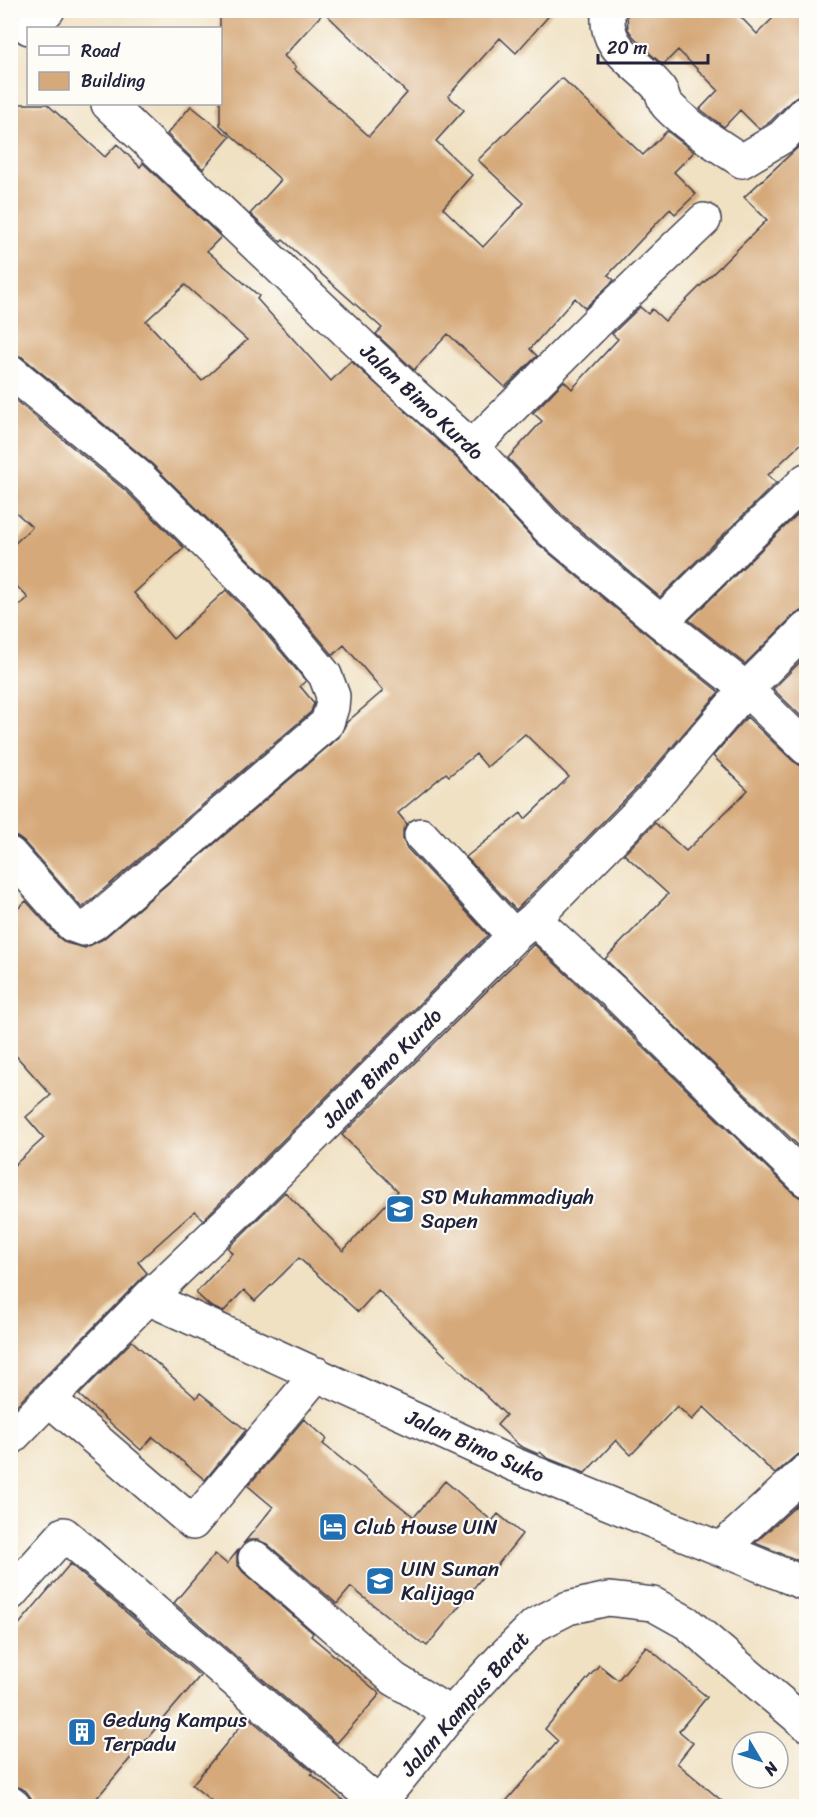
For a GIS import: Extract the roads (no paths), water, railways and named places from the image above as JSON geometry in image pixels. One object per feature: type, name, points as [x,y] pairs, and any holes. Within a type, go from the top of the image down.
[{"type":"street","points":[[30,27],[48,10]]},
{"type":"street","points":[[609,10],[607,20],[614,44],[660,89],[666,103],[742,161],[782,137],[807,112]]},
{"type":"street","points":[[10,13],[28,27]]},
{"type":"street","name":"Jalan Bimo Kurdo","points":[[109,105],[406,388],[472,447],[549,529],[746,689]]},
{"type":"street","points":[[472,447],[595,324],[704,220]]},
{"type":"street","points":[[10,371],[138,477],[259,596],[325,675],[333,696],[327,723],[94,923],[83,929],[72,925],[14,867]]},
{"type":"street","points":[[661,622],[807,480]]},
{"type":"street","name":"Jalan Bimo Kurdo","points":[[10,1439],[148,1298],[240,1210],[656,795],[746,689],[807,629]]},
{"type":"street","points":[[746,689],[807,748]]},
{"type":"street","points":[[421,835],[524,928],[617,996],[807,1180]]},
{"type":"street","name":"Jalan Bimo Suko","points":[[148,1298],[513,1464],[807,1584]]},
{"type":"street","points":[[50,1400],[193,1523],[317,1374]]},
{"type":"street","points":[[722,1548],[807,1472]]},
{"type":"street","points":[[10,1594],[64,1534],[378,1805]]},
{"type":"street","points":[[255,1558],[394,1679],[451,1714]]},
{"type":"street","name":"Jalan Kampus Barat","points":[[378,1805],[451,1714],[535,1625],[568,1608],[608,1599],[653,1604],[687,1623],[807,1724]]},
{"type":"street","points":[[10,1803],[14,1806]]},
{"type":"place","name":"SD Muhammadiyah Sapen","points":[[400,1209]]},
{"type":"place","name":"Club House UIN","points":[[333,1527]]},
{"type":"place","name":"UIN Sunan Kalijaga","points":[[380,1581]]},
{"type":"place","name":"Gedung Kampus Terpadu","points":[[82,1732]]}]
